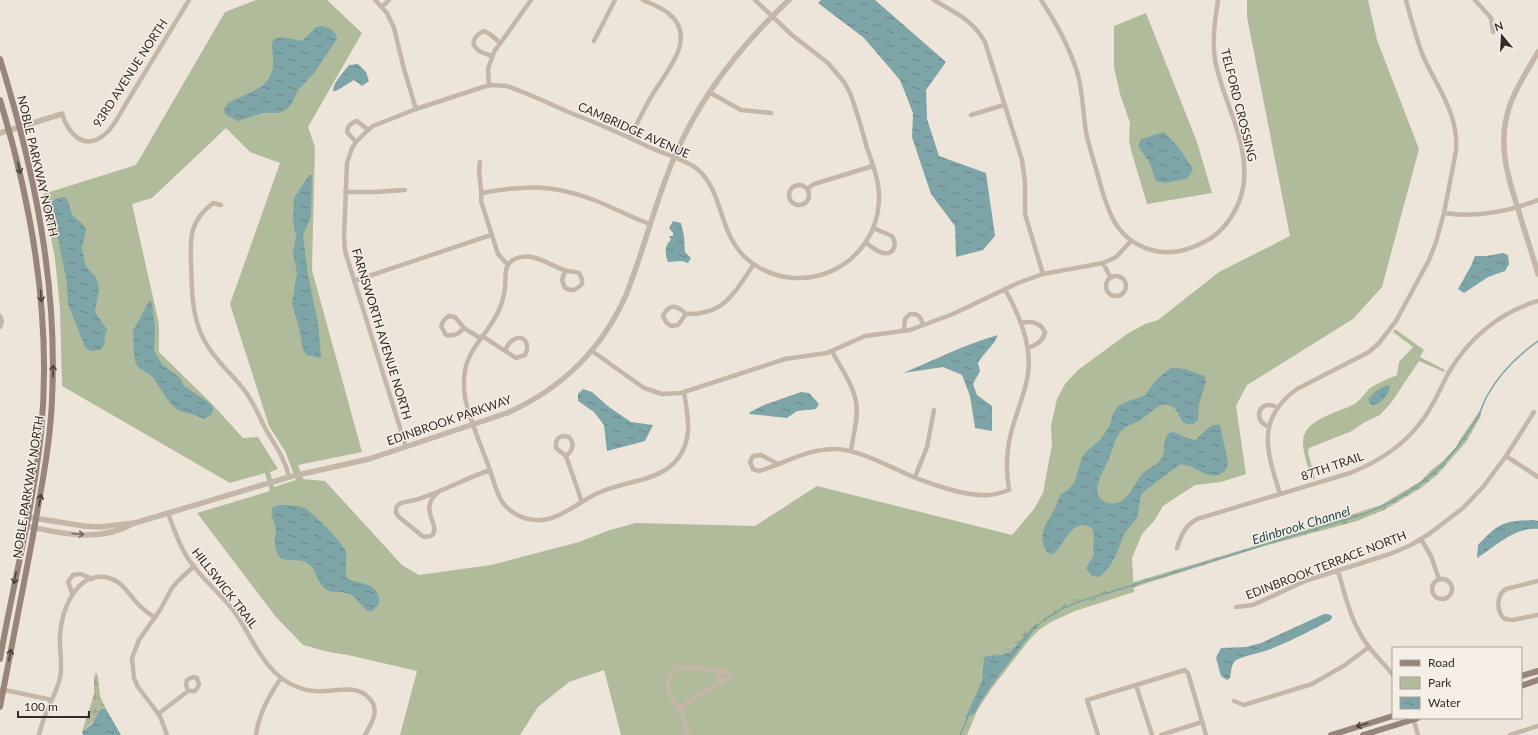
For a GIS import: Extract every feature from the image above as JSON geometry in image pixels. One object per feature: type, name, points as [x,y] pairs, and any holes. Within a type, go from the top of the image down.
[{"type":"main road","name":"NOBLE PARKWAY NORTH","points":[[0,58],[31,177],[45,251],[53,337],[53,382],[45,468],[0,707]]},
{"type":"main road","name":"NOBLE PARKWAY NORTH","points":[[0,100],[22,180],[32,228],[41,291],[44,327],[42,413],[37,465],[0,659]]},
{"type":"main road","points":[[1522,676],[1538,670]]},
{"type":"main road","points":[[1522,686],[1538,680]]},
{"type":"main road","points":[[1331,735],[1392,716]]},
{"type":"main road","points":[[1363,735],[1411,719]]},
{"type":"street","name":"93RD AVENUE NORTH","points":[[0,133],[62,114],[68,128],[78,138],[92,141],[105,134],[134,91],[190,0]]},
{"type":"street","points":[[375,0],[387,13],[394,28],[416,109]]},
{"type":"street","points":[[382,7],[389,0]]},
{"type":"street","points":[[489,86],[488,69],[492,56],[531,0]]},
{"type":"street","points":[[594,41],[615,0]]},
{"type":"street","points":[[630,138],[653,94],[675,60],[681,44],[679,29],[668,13],[643,0]]},
{"type":"street","name":"CAMBRIDGE AVENUE","points":[[450,98],[489,86],[499,85],[515,89],[674,158],[695,168],[705,177],[714,193],[723,222],[731,239],[742,254],[754,264],[774,274],[786,277],[811,277],[824,275],[846,263],[866,242],[873,228],[878,212],[879,200],[873,166],[854,105],[844,82],[828,64],[804,46],[756,0]]},
{"type":"street","name":"EDINBROOK PARKWAY","points":[[25,526],[75,534],[96,535],[125,528],[135,523],[289,477],[356,462],[406,447],[507,413],[534,400],[562,380],[592,351],[608,329],[626,294],[674,158],[694,118],[709,92],[742,48],[789,0]]},
{"type":"street","points":[[934,0],[967,20],[980,34],[988,51],[1022,160],[1025,182],[1025,214],[1043,274]]},
{"type":"street","points":[[592,351],[644,388],[662,394],[684,392],[785,359],[816,356],[832,351],[865,336],[904,330],[923,325],[953,314],[1043,274],[1103,263],[1116,257],[1131,241],[1118,227],[1107,207],[1088,142],[1078,75],[1063,36],[1041,0]]},
{"type":"street","name":"TELFORD CROSSING","points":[[1131,241],[1142,247],[1164,253],[1186,250],[1209,240],[1218,232],[1234,213],[1239,201],[1244,177],[1244,156],[1215,60],[1214,30],[1218,0]]},
{"type":"street","points":[[1280,494],[1268,453],[1267,442],[1269,427],[1277,407],[1297,389],[1363,356],[1379,343],[1400,314],[1429,260],[1444,213],[1456,151],[1455,125],[1450,109],[1420,47],[1406,0]]},
{"type":"street","points":[[1475,0],[1491,18],[1493,32]]},
{"type":"street","points":[[492,56],[478,51],[475,47],[474,38],[484,31],[500,43]]},
{"type":"street","points":[[1538,52],[1515,93],[1509,108],[1504,131],[1506,166],[1538,274]]},
{"type":"street","points":[[709,92],[741,110],[771,113]]},
{"type":"street","name":"FARNSWORTH AVENUE NORTH","points":[[406,447],[354,281],[344,244],[347,163],[356,142],[368,130],[380,123],[450,98]]},
{"type":"street","points":[[971,115],[1004,105]]},
{"type":"street","points":[[356,142],[347,132],[348,126],[352,122],[357,121],[368,130]]},
{"type":"street","points":[[480,162],[478,172],[482,193],[481,201],[498,254],[508,265]]},
{"type":"street","points":[[807,189],[814,184],[873,166]]},
{"type":"street","points":[[798,186],[807,189],[810,195],[808,201],[799,206],[793,203],[790,194],[792,188],[798,186]]},
{"type":"street","points":[[482,193],[518,187],[558,189],[595,200],[650,224]]},
{"type":"street","points":[[345,192],[405,190]]},
{"type":"street","points":[[1444,213],[1480,215],[1517,207],[1538,200]]},
{"type":"street","points":[[221,204],[212,203],[204,210],[198,218],[191,236],[191,290],[196,318],[200,332],[214,356],[243,387],[251,399],[281,455],[289,477]]},
{"type":"street","points":[[866,242],[881,253],[893,250],[895,247],[892,236],[873,228]]},
{"type":"street","points":[[354,281],[491,235]]},
{"type":"street","points":[[565,271],[562,280],[565,288],[571,291],[577,290],[582,284],[582,279],[578,272],[565,271],[550,263],[531,258],[517,258],[508,265],[505,272],[505,287],[500,307],[470,353],[467,362],[464,382],[465,398],[495,487],[504,504],[510,510],[526,518],[544,520],[612,488],[662,474],[670,468],[682,451],[686,441],[687,421],[684,392]]},
{"type":"street","points":[[1103,263],[1110,278]]},
{"type":"street","points":[[686,314],[678,325],[671,326],[666,322],[663,316],[666,310],[672,306],[679,307],[686,314],[698,314],[708,312],[722,305],[733,294],[754,264]]},
{"type":"street","points":[[1116,277],[1124,280],[1126,286],[1123,293],[1117,296],[1109,292],[1107,284],[1110,278],[1116,277]]},
{"type":"street","points":[[778,464],[761,455],[753,456],[750,462],[753,469],[759,471],[778,464],[800,454],[812,451],[825,449],[851,451],[876,460],[915,478],[974,495],[990,495],[1009,490],[1007,460],[1008,446],[1028,374],[1028,348],[1021,323],[1005,290]]},
{"type":"street","name":"87TH TRAIL","points":[[1177,548],[1180,536],[1184,530],[1197,519],[1350,473],[1372,464],[1389,454],[1411,435],[1422,422],[1430,410],[1455,362],[1476,336],[1503,316],[1538,301]]},
{"type":"street","points":[[904,330],[905,319],[910,314],[917,314],[923,325]]},
{"type":"street","points":[[0,316],[2,322],[0,327]]},
{"type":"street","points":[[464,328],[460,333],[453,336],[446,335],[441,326],[444,320],[449,316],[455,317],[464,328],[516,358],[525,356],[528,350],[528,345],[524,340],[518,338],[511,341],[504,350]]},
{"type":"street","points":[[1021,323],[1035,323],[1043,328],[1044,332],[1042,339],[1037,344],[1028,348]]},
{"type":"street","points":[[832,351],[850,386],[856,402],[856,419],[851,451]]},
{"type":"street","points":[[1269,427],[1261,422],[1259,417],[1260,410],[1269,405],[1277,407]]},
{"type":"street","points":[[915,478],[927,447],[934,410]]},
{"type":"street","name":"EDINBROOK TERRACE NORTH","points":[[1236,608],[1252,605],[1294,585],[1390,554],[1422,538],[1464,508],[1483,487],[1506,456],[1534,412]]},
{"type":"street","points":[[566,456],[571,452],[573,447],[572,441],[569,437],[564,436],[558,438],[556,448],[566,456],[582,502]]},
{"type":"street","points":[[1506,456],[1538,477]]},
{"type":"street","points":[[441,490],[432,499],[429,505],[430,517],[435,526],[435,530],[431,536],[424,537],[398,516],[396,508],[401,503],[422,498],[441,490],[490,470]]},
{"type":"street","name":"HILLSWICK TRAIL","points":[[168,513],[183,550],[194,566],[233,610],[248,631],[267,664],[281,678],[305,689],[316,691],[358,690],[370,698],[375,711],[374,718],[365,735]]},
{"type":"street","name":"EDINBROOK PARKWAY","points":[[27,517],[70,525],[92,527],[135,523]]},
{"type":"street","name":"EDINBROOK TERRACE NORTH","points":[[1422,538],[1431,556],[1439,579]]},
{"type":"street","points":[[167,735],[158,714],[138,687],[132,668],[132,658],[135,648],[178,581],[194,566]]},
{"type":"street","points":[[1338,571],[1354,620],[1360,633],[1369,647],[1392,674]]},
{"type":"street","points":[[73,594],[68,582],[73,575],[81,574],[92,579]]},
{"type":"street","points":[[39,735],[44,716],[58,686],[62,668],[60,636],[64,614],[73,594],[81,584],[92,579],[108,578],[121,584],[140,606],[155,618]]},
{"type":"street","name":"EDINBROOK TERRACE NORTH","points":[[1439,579],[1447,580],[1451,585],[1451,591],[1446,598],[1439,598],[1432,591],[1433,584],[1439,579]]},
{"type":"street","points":[[1538,581],[1506,589],[1503,591],[1498,601],[1501,613],[1505,619],[1513,620],[1538,615]]},
{"type":"street","points":[[1234,701],[1244,705],[1312,684],[1369,647]]},
{"type":"street","points":[[680,708],[698,695],[731,677],[729,672],[683,667],[671,674],[667,681],[669,690],[673,700],[680,708],[688,735]]},
{"type":"street","points":[[1098,735],[1087,700],[1185,670],[1188,672],[1206,735]]},
{"type":"street","points":[[717,671],[719,675],[719,684]]},
{"type":"street","points":[[256,735],[264,704],[281,678]]},
{"type":"street","points":[[1136,685],[1152,735]]},
{"type":"street","points":[[2,690],[52,700]]},
{"type":"street","points":[[158,714],[188,691]]},
{"type":"street","points":[[1414,719],[1418,735]]},
{"type":"street","points":[[1161,735],[1202,722]]},
{"type":"street","points":[[1510,735],[1538,726]]},
{"type":"green space","points":[[256,0],[327,0],[362,33],[308,127],[315,147],[312,270],[362,452],[298,465],[303,479],[325,481],[402,565],[419,575],[491,565],[579,542],[610,530],[636,523],[755,526],[817,486],[1012,535],[1034,509],[1043,493],[1052,444],[1051,426],[1057,399],[1065,384],[1078,370],[1127,334],[1145,324],[1158,320],[1219,272],[1290,236],[1247,17],[1247,0],[1368,0],[1377,40],[1419,149],[1382,287],[1353,319],[1247,385],[1236,406],[1246,474],[1221,482],[1195,485],[1163,506],[1154,521],[1142,534],[1132,558],[1134,592],[1075,611],[1051,622],[1039,630],[1030,639],[992,688],[978,709],[967,735],[621,735],[604,670],[569,682],[538,707],[520,735],[400,735],[417,671],[303,645],[276,617],[197,513],[270,491],[265,473],[230,483],[62,386],[60,309],[55,259],[43,194],[136,165],[225,12]],"holes":[[[226,128],[250,152],[280,163],[230,304],[269,426],[285,451],[296,480],[274,487],[270,472],[278,469],[258,437],[243,438],[213,405],[159,352],[159,324],[132,204],[152,198]]]},
{"type":"green space","points":[[1146,13],[1197,142],[1212,193],[1147,204],[1131,150],[1129,140],[1130,123],[1120,94],[1114,67],[1114,26]]},
{"type":"green space","points":[[1395,329],[1424,350],[1420,357],[1445,370],[1444,372],[1419,361],[1391,403],[1380,415],[1365,422],[1352,431],[1309,448],[1308,452],[1315,479],[1312,479],[1303,447],[1303,439],[1306,432],[1311,425],[1320,419],[1354,404],[1369,389],[1397,375],[1399,362],[1413,347],[1393,332]]},
{"type":"green space","points":[[1479,412],[1481,412],[1481,416],[1466,442],[1438,474],[1421,488],[1384,510],[1357,521],[1264,546],[1072,607],[1045,621],[1014,656],[1013,650],[1002,655],[986,656],[984,658],[986,654],[1000,652],[1012,645],[1022,634],[1028,622],[1060,604],[1265,543],[1381,505],[1421,481],[1430,471],[1443,461],[1457,446]]},
{"type":"green space","points":[[96,672],[100,696],[106,709],[100,710],[96,719],[82,732],[94,694],[94,678]]},
{"type":"water","points":[[821,0],[875,0],[946,62],[926,90],[927,119],[939,156],[986,173],[995,236],[983,250],[956,257],[955,226],[931,194],[912,137],[913,113],[900,80],[864,38],[818,3]]},
{"type":"water","points":[[320,26],[326,27],[335,33],[337,39],[314,73],[299,89],[290,106],[286,110],[279,113],[262,113],[238,121],[226,115],[224,110],[228,103],[260,88],[270,76],[273,68],[272,46],[274,39],[283,37],[302,41],[315,28]]},
{"type":"water","points":[[358,64],[366,72],[369,81],[362,86],[354,80],[336,91],[333,91],[337,81],[349,65]]},
{"type":"water","points":[[1164,132],[1179,148],[1193,169],[1188,178],[1166,183],[1156,181],[1150,163],[1138,146],[1141,139]]},
{"type":"water","points":[[309,175],[312,175],[311,216],[303,235],[308,275],[318,323],[321,357],[319,358],[307,355],[303,350],[292,303],[297,273],[293,253],[296,238],[293,218],[294,198]]},
{"type":"water","points":[[62,197],[67,198],[72,215],[83,224],[86,230],[82,248],[84,259],[86,266],[96,278],[99,288],[95,312],[108,330],[105,335],[104,345],[100,350],[90,351],[85,347],[68,304],[67,284],[50,203]]},
{"type":"water","points":[[673,221],[681,223],[685,252],[691,258],[688,263],[682,261],[668,262],[666,247],[671,240],[669,236],[673,236],[673,233],[669,228]]},
{"type":"water","points":[[1503,253],[1508,255],[1509,264],[1505,271],[1488,277],[1464,293],[1458,289],[1475,256]]},
{"type":"water","points":[[149,301],[152,303],[155,328],[154,350],[162,364],[180,378],[184,386],[211,404],[213,410],[212,414],[204,419],[180,411],[174,407],[152,376],[139,368],[136,364],[134,356],[133,331]]},
{"type":"water","points":[[998,335],[978,363],[980,371],[973,384],[977,395],[992,406],[992,431],[975,428],[970,396],[962,375],[943,367],[903,373],[962,348]]},
{"type":"water","points":[[1171,368],[1185,369],[1205,376],[1206,381],[1199,404],[1198,420],[1193,424],[1187,424],[1183,422],[1173,407],[1161,405],[1139,421],[1123,429],[1114,443],[1101,475],[1097,489],[1098,495],[1102,500],[1109,503],[1115,503],[1125,498],[1143,473],[1162,458],[1166,437],[1170,432],[1195,440],[1209,427],[1213,425],[1220,425],[1228,462],[1226,470],[1214,476],[1185,465],[1179,465],[1146,490],[1141,495],[1137,518],[1124,534],[1110,566],[1100,577],[1092,576],[1086,568],[1094,555],[1094,535],[1092,528],[1085,525],[1073,529],[1057,551],[1053,554],[1048,553],[1044,547],[1042,539],[1044,528],[1060,495],[1070,488],[1075,481],[1082,457],[1101,439],[1110,425],[1113,413],[1118,406],[1144,396],[1158,378]]},
{"type":"water","points":[[1387,385],[1390,386],[1384,399],[1378,404],[1371,405],[1368,399],[1376,391]]},
{"type":"water","points":[[583,389],[592,392],[609,407],[631,422],[653,425],[645,441],[607,451],[604,425],[594,412],[578,401],[578,394]]},
{"type":"water","points":[[801,392],[809,393],[819,404],[816,409],[797,411],[787,418],[749,414],[750,412],[764,405]]},
{"type":"water","points":[[279,505],[301,507],[308,510],[333,535],[345,550],[347,578],[370,586],[377,593],[379,602],[372,611],[368,611],[350,594],[333,592],[323,587],[311,566],[304,561],[283,559],[279,556],[276,551],[276,527],[271,514],[273,507]]},
{"type":"water","points":[[1515,521],[1538,521],[1538,529],[1529,529],[1513,534],[1477,558],[1478,545],[1491,532],[1502,525]]},
{"type":"water","points":[[1324,614],[1332,616],[1332,618],[1329,621],[1269,650],[1238,659],[1235,661],[1231,669],[1230,678],[1227,680],[1221,676],[1216,658],[1221,648],[1246,647],[1261,643]]},
{"type":"water","points":[[1044,620],[1034,630],[996,679],[981,701],[975,713],[965,719],[982,681],[984,658],[986,656],[1002,655],[1010,652],[1033,627]]},
{"type":"water","points":[[101,709],[106,709],[121,735],[83,735],[82,732],[92,724]]},
{"type":"waterway","name":"Edinbrook Channel","points":[[1044,620],[1063,608],[1081,601],[1355,517],[1393,501],[1425,480],[1453,453],[1477,418],[1487,396],[1497,380],[1516,359],[1538,341]]},
{"type":"waterway","name":"Edinbrook Channel","points":[[960,735],[968,717]]}]
